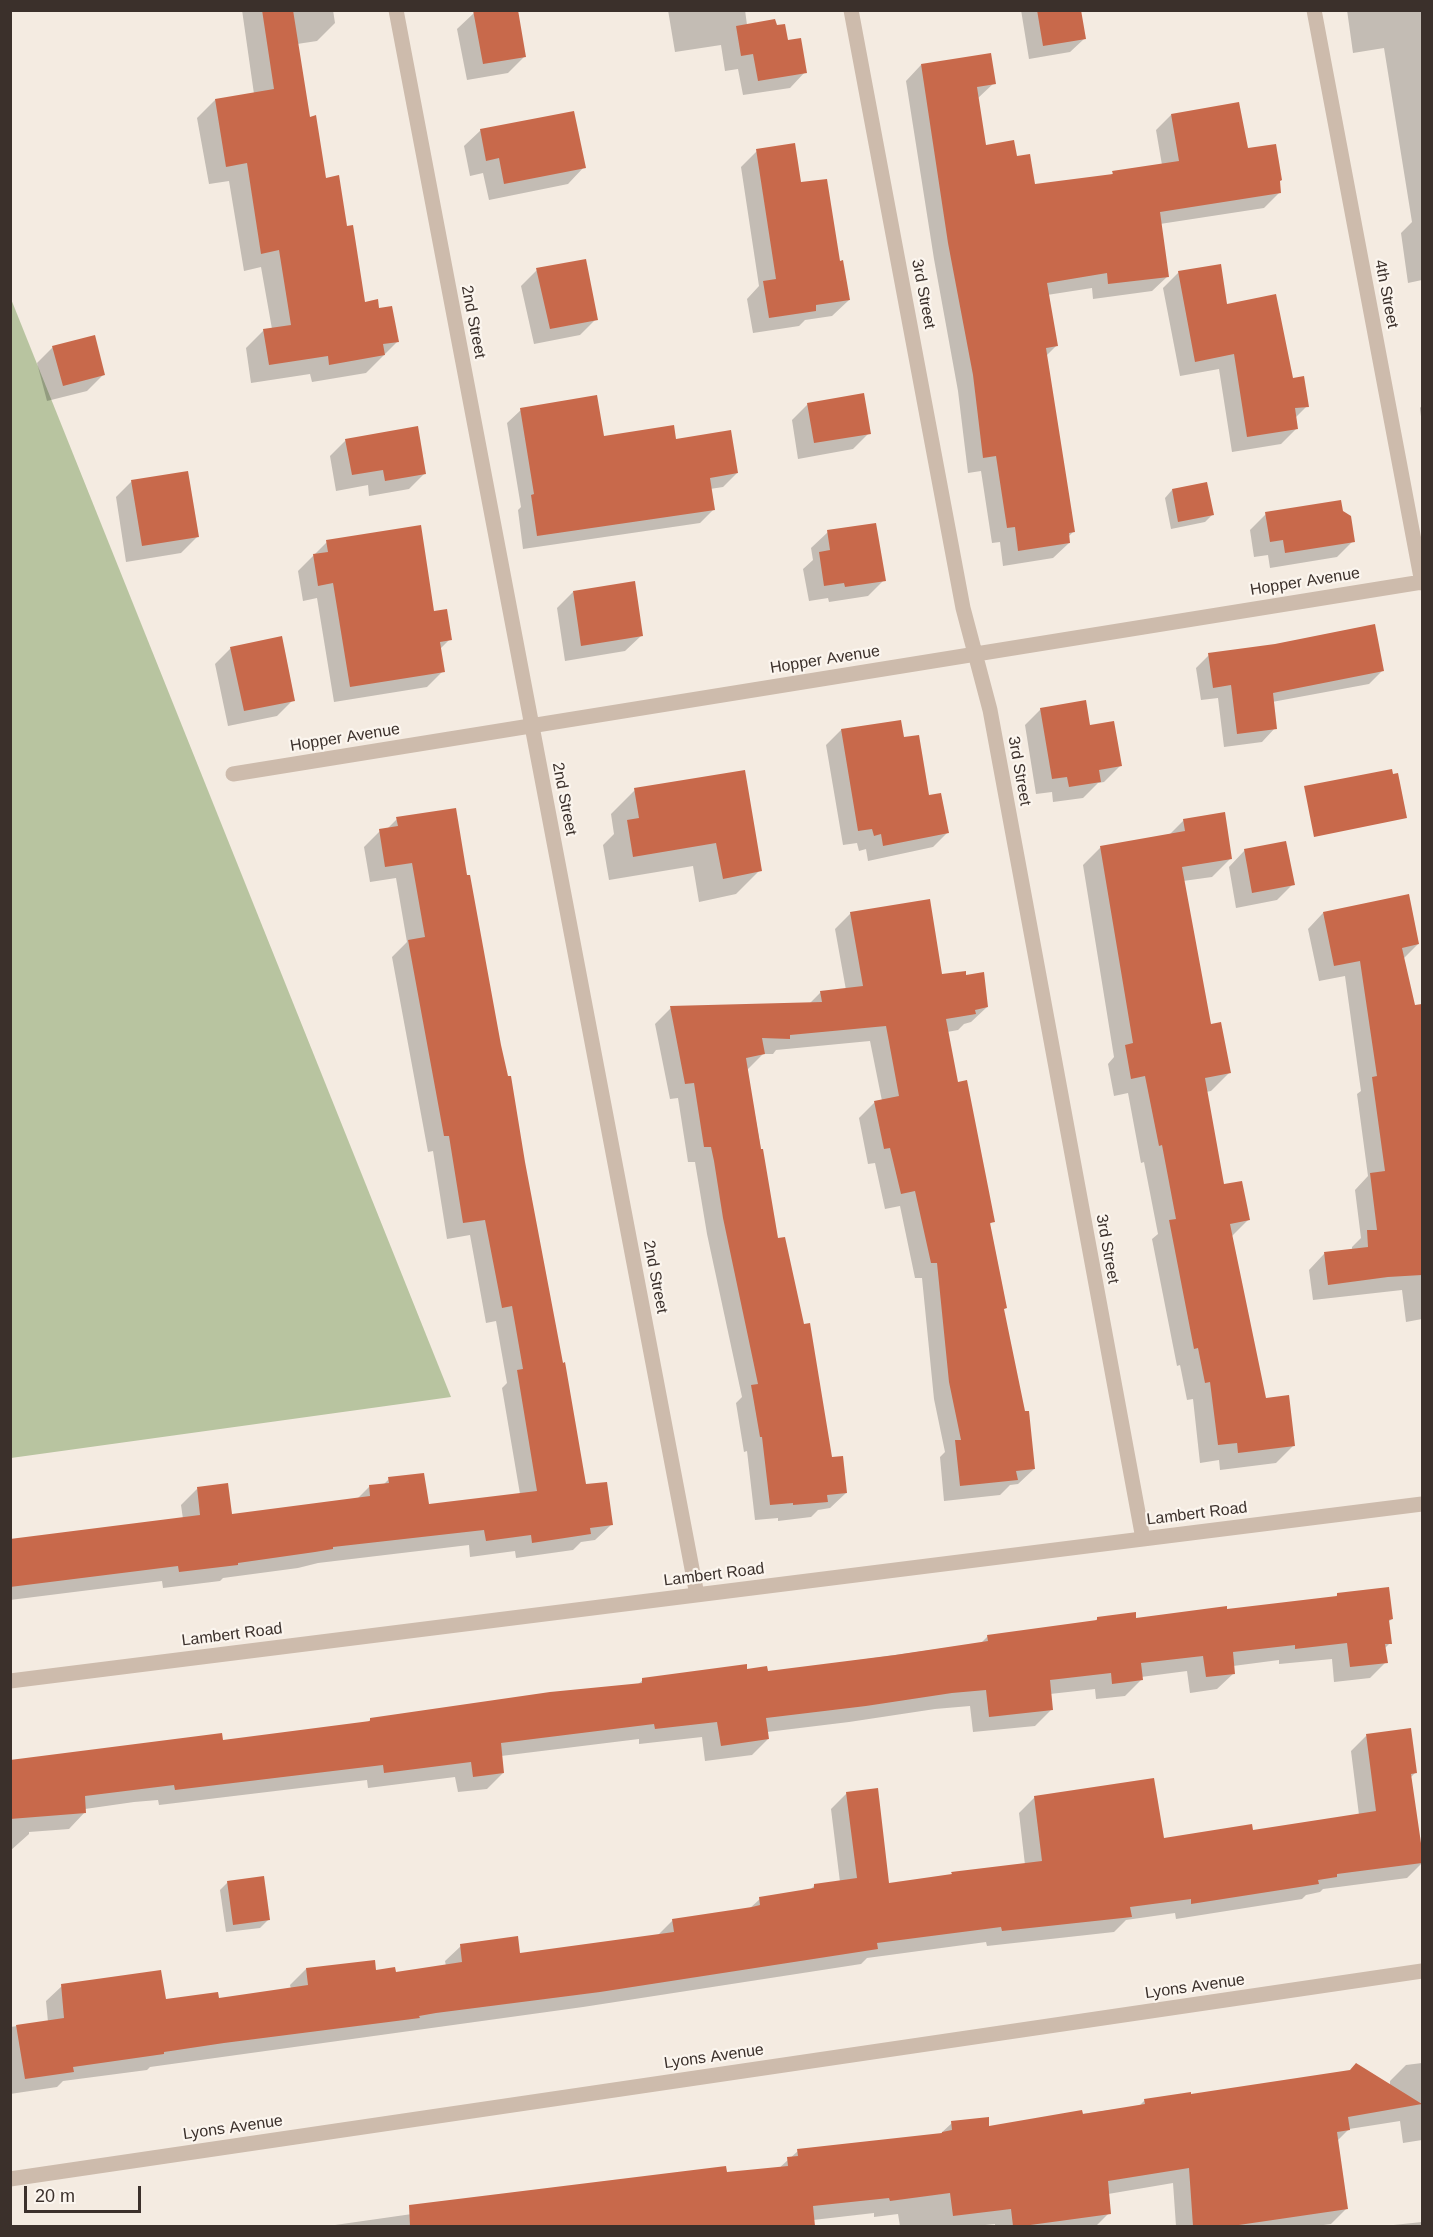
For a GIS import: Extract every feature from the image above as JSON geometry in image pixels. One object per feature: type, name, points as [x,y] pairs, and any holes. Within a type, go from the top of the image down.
[{"type":"street","name":"2nd Street","points":[[396,10],[697,1595]]},
{"type":"street","name":"3rd Street","points":[[851,10],[963,608],[992,722],[1143,1539]]},
{"type":"street","name":"4th Street","points":[[1314,10],[1422,582]]},
{"type":"street","name":"Hopper Avenue","points":[[233,774],[1422,582]]},
{"type":"street","name":"Lambert Road","points":[[10,1681],[1422,1504]]},
{"type":"street","name":"Lyons Avenue","points":[[10,2179],[1422,1971]]},
{"type":"green space","points":[[11,299],[451,1397],[11,1458]]},
{"type":"building","points":[[262,10],[293,10],[310,117],[316,115],[326,178],[339,175],[347,226],[353,225],[365,302],[378,299],[379,308],[392,306],[399,342],[383,344],[385,355],[329,365],[328,356],[269,365],[263,329],[291,325],[279,250],[261,254],[247,163],[226,167],[215,99],[274,89]]},
{"type":"building","points":[[473,10],[518,10],[526,57],[483,64]]},
{"type":"building","points":[[1037,10],[1081,10],[1086,39],[1043,46]]},
{"type":"building","points":[[775,19],[777,25],[785,24],[788,40],[801,38],[807,73],[758,81],[753,54],[741,56],[736,26]]},
{"type":"building","points":[[991,53],[996,84],[977,87],[986,145],[1014,140],[1017,156],[1030,154],[1035,184],[1113,174],[1112,171],[1179,161],[1171,114],[1239,102],[1248,148],[1276,144],[1282,180],[1280,181],[1281,193],[1160,212],[1169,277],[1108,284],[1107,273],[1047,283],[1058,346],[1046,348],[1075,532],[1069,533],[1070,543],[1018,551],[1015,527],[1007,528],[996,456],[983,458],[973,375],[948,243],[921,64]]},
{"type":"building","points":[[574,111],[586,168],[504,184],[499,158],[486,161],[480,129]]},
{"type":"building","points":[[795,143],[801,182],[827,179],[840,261],[843,260],[850,300],[816,305],[816,311],[769,318],[763,281],[776,279],[756,149]]},
{"type":"building","points":[[586,259],[598,320],[550,329],[536,268]]},
{"type":"building","points":[[1221,264],[1227,304],[1276,294],[1293,378],[1304,376],[1309,407],[1295,408],[1298,429],[1247,437],[1234,354],[1195,362],[1178,271]]},
{"type":"building","points":[[95,335],[105,375],[63,386],[52,346]]},
{"type":"building","points":[[864,393],[871,434],[814,443],[807,403]]},
{"type":"building","points":[[597,395],[604,436],[674,425],[676,439],[731,430],[738,473],[710,478],[715,510],[537,536],[531,495],[534,494],[520,408]]},
{"type":"building","points":[[418,426],[426,474],[385,481],[383,470],[352,475],[345,439]]},
{"type":"building","points":[[188,471],[199,537],[142,546],[131,480]]},
{"type":"building","points":[[1207,482],[1214,515],[1178,522],[1172,489]]},
{"type":"building","points":[[1341,500],[1343,511],[1351,516],[1355,542],[1285,553],[1283,540],[1270,542],[1265,512]]},
{"type":"building","points":[[876,523],[886,581],[845,587],[844,583],[824,586],[819,552],[830,550],[827,530]]},
{"type":"building","points":[[421,525],[434,611],[447,609],[452,640],[440,642],[445,672],[350,687],[333,583],[318,586],[313,554],[328,552],[326,540]]},
{"type":"building","points":[[635,581],[643,636],[581,646],[573,591]]},
{"type":"building","points":[[1375,624],[1384,671],[1273,693],[1277,729],[1237,734],[1231,685],[1213,688],[1208,653],[1275,644]]},
{"type":"building","points":[[282,636],[295,701],[244,711],[230,647]]},
{"type":"building","points":[[1086,700],[1090,725],[1114,721],[1122,766],[1099,770],[1101,782],[1069,787],[1067,777],[1052,779],[1040,708]]},
{"type":"building","points":[[901,720],[904,737],[919,735],[929,795],[941,793],[949,833],[883,846],[881,834],[874,836],[872,829],[858,831],[841,729]]},
{"type":"building","points":[[1392,769],[1393,774],[1398,773],[1407,818],[1314,837],[1304,786]]},
{"type":"building","points":[[745,770],[762,871],[723,879],[716,843],[633,857],[627,820],[639,818],[634,788]]},
{"type":"building","points":[[456,808],[501,1045],[508,1076],[511,1076],[586,1484],[607,1482],[613,1525],[590,1528],[591,1534],[532,1543],[531,1535],[486,1541],[484,1530],[333,1547],[333,1549],[238,1563],[238,1565],[179,1572],[178,1566],[10,1587],[10,1539],[200,1515],[197,1487],[228,1483],[232,1514],[370,1496],[369,1485],[389,1483],[388,1477],[424,1473],[429,1504],[537,1491],[517,1370],[523,1369],[512,1306],[502,1308],[485,1220],[463,1223],[449,1136],[444,1136],[408,940],[425,937],[412,863],[385,867],[379,829],[398,826],[396,817]]},
{"type":"building","points":[[1225,812],[1232,859],[1182,867],[1211,1024],[1221,1022],[1231,1073],[1205,1078],[1224,1184],[1242,1181],[1250,1220],[1230,1224],[1266,1398],[1289,1395],[1295,1446],[1238,1453],[1237,1443],[1218,1445],[1210,1382],[1205,1383],[1198,1348],[1194,1349],[1169,1220],[1176,1219],[1162,1145],[1159,1146],[1145,1076],[1131,1079],[1125,1045],[1133,1043],[1100,846],[1185,831],[1183,819]]},
{"type":"building","points":[[1286,841],[1295,885],[1252,893],[1244,849]]},
{"type":"building","points":[[1409,894],[1419,944],[1402,948],[1415,1005],[1422,1004],[1422,1275],[1328,1285],[1324,1252],[1368,1247],[1367,1230],[1377,1230],[1370,1173],[1385,1171],[1372,1077],[1377,1076],[1360,961],[1334,966],[1323,912]]},
{"type":"building","points":[[930,899],[942,974],[966,971],[966,975],[984,972],[988,1007],[975,1010],[976,1014],[946,1019],[958,1082],[967,1080],[995,1222],[990,1223],[1007,1308],[1004,1309],[1025,1411],[1029,1411],[1035,1469],[1016,1471],[1018,1480],[960,1486],[955,1440],[961,1440],[949,1382],[937,1263],[931,1263],[915,1191],[901,1194],[890,1148],[884,1149],[874,1101],[899,1096],[886,1026],[790,1035],[790,1039],[762,1038],[765,1054],[746,1058],[761,1149],[763,1149],[778,1238],[785,1237],[804,1324],[810,1323],[832,1457],[843,1456],[847,1493],[827,1495],[828,1502],[770,1505],[762,1437],[760,1437],[751,1385],[758,1384],[723,1218],[714,1161],[711,1147],[704,1147],[694,1083],[685,1084],[670,1006],[822,1002],[820,991],[863,986],[850,912]]},
{"type":"building","points":[[1389,1587],[1393,1619],[1389,1620],[1392,1644],[1385,1644],[1388,1663],[1350,1667],[1347,1643],[1295,1649],[1295,1645],[1233,1652],[1235,1674],[1206,1677],[1203,1656],[1141,1663],[1143,1680],[1112,1684],[1111,1673],[1050,1680],[1053,1710],[989,1717],[986,1690],[952,1693],[766,1718],[769,1739],[721,1746],[717,1722],[655,1729],[654,1724],[501,1743],[504,1773],[473,1777],[471,1762],[384,1773],[383,1765],[175,1790],[174,1785],[85,1796],[86,1813],[10,1819],[10,1760],[222,1733],[223,1740],[370,1721],[370,1718],[550,1692],[642,1683],[642,1678],[747,1664],[747,1669],[767,1666],[768,1671],[895,1655],[988,1641],[987,1635],[1097,1620],[1097,1617],[1136,1612],[1136,1618],[1227,1606],[1227,1609],[1337,1596],[1337,1593]]},
{"type":"building","points":[[1411,1728],[1417,1773],[1411,1774],[1422,1863],[1337,1874],[1337,1877],[1318,1880],[1319,1884],[1191,1904],[1191,1899],[1130,1907],[1132,1917],[1002,1931],[1001,1927],[877,1943],[878,1949],[600,1992],[436,2013],[419,2016],[420,2018],[164,2052],[164,2054],[73,2067],[74,2072],[25,2079],[16,2025],[64,2018],[61,1984],[161,1970],[166,1999],[218,1992],[219,1998],[308,1985],[306,1968],[375,1960],[376,1970],[395,1967],[396,1972],[462,1962],[460,1944],[518,1936],[520,1953],[674,1932],[672,1919],[752,1907],[760,1905],[759,1897],[814,1888],[814,1884],[857,1878],[846,1792],[878,1788],[889,1883],[952,1874],[951,1872],[1042,1861],[1034,1796],[1154,1778],[1164,1838],[1252,1824],[1253,1830],[1376,1811],[1366,1734]]},
{"type":"building","points":[[264,1876],[270,1920],[233,1925],[227,1881]]},
{"type":"building","points":[[1356,2063],[1422,2104],[1348,2117],[1350,2130],[1337,2132],[1348,2209],[1232,2226],[1193,2226],[1189,2168],[1108,2181],[1111,2214],[1023,2226],[1013,2226],[1011,2209],[953,2216],[950,2193],[890,2201],[889,2198],[813,2206],[815,2226],[410,2226],[409,2205],[726,2166],[727,2172],[788,2166],[787,2157],[798,2156],[797,2149],[942,2133],[952,2130],[951,2121],[989,2117],[989,2126],[1082,2110],[1083,2114],[1145,2104],[1144,2099],[1350,2070]]}]
